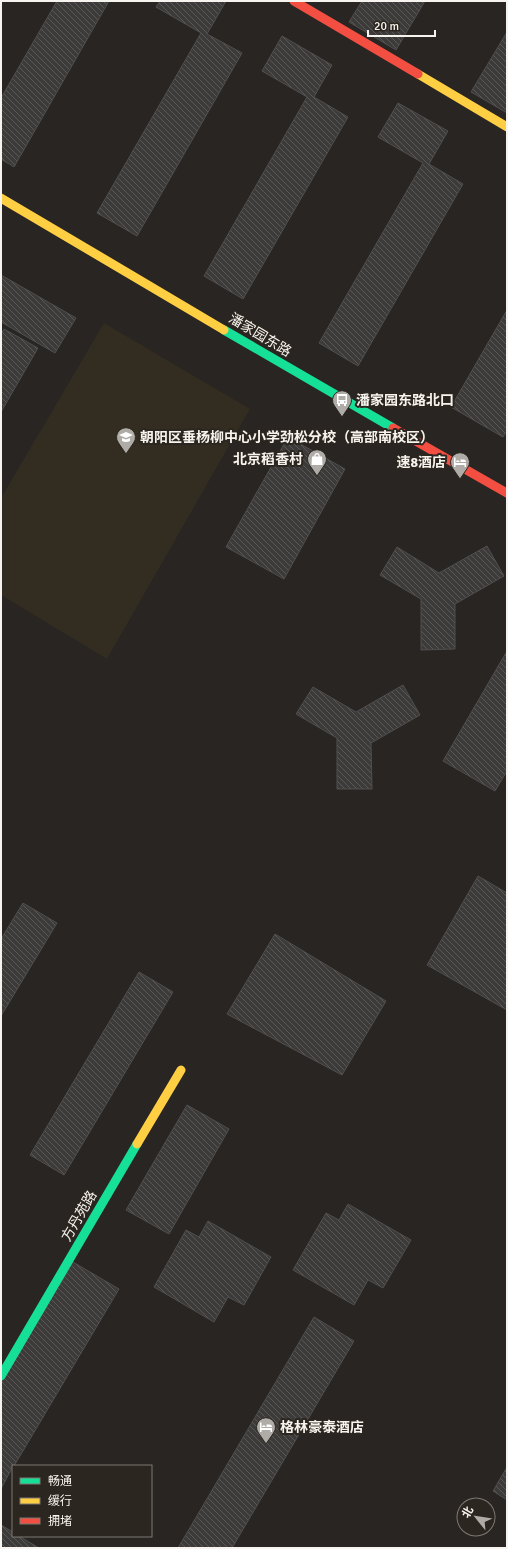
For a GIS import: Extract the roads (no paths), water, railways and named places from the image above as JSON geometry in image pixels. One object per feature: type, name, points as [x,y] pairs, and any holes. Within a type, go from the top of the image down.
[{"type":"street","points":[[294,1],[507,127]]},
{"type":"street","name":"潘家园东路","points":[[1,198],[348,403],[507,493]]},
{"type":"street","name":"方丹苑路","points":[[1,1376],[181,1070]]},
{"type":"place","name":"潘家园东路北口","points":[[342,417]]},
{"type":"place","name":"朝阳区垂杨柳中心小学劲松分校（高部南校区）","points":[[126,454]]},
{"type":"place","name":"北京稻香村","points":[[317,476]]},
{"type":"place","name":"速8酒店","points":[[460,479]]},
{"type":"place","name":"格林豪泰酒店","points":[[266,1444]]}]
